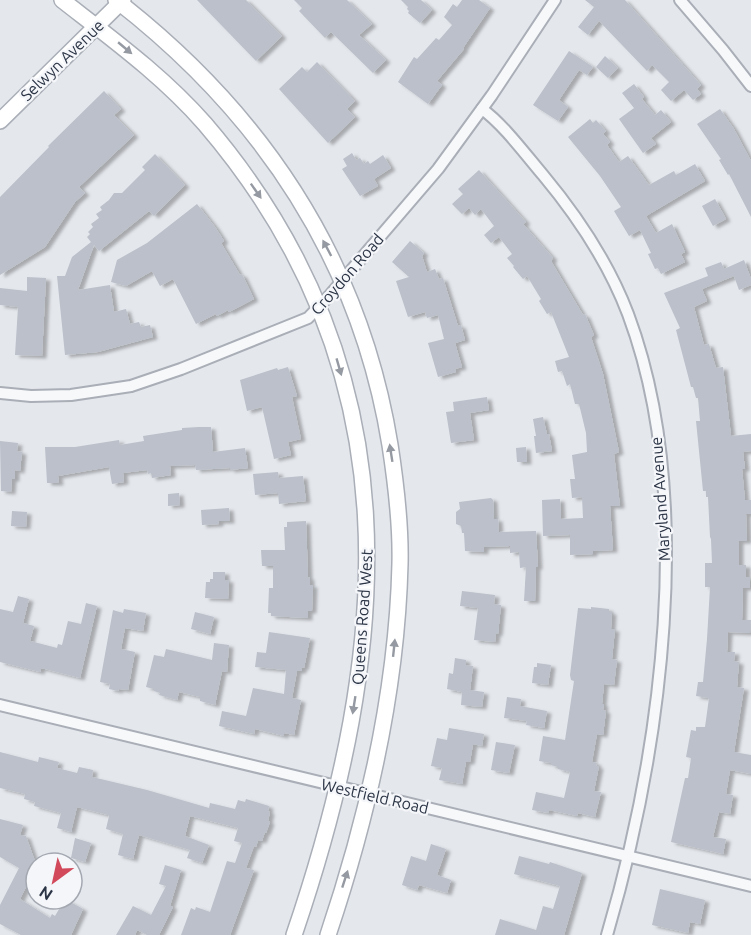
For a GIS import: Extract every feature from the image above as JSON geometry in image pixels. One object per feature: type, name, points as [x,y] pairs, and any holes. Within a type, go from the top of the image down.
[{"type":"street","name":"Queens Road West","points":[[62,0],[142,63],[178,96],[242,170],[266,204],[303,272],[330,338],[350,403],[358,446],[368,537],[368,582],[360,669],[338,787],[294,935]]},
{"type":"street","name":"Croydon Road","points":[[0,393],[64,395],[131,386],[303,321],[319,308],[438,169],[482,109],[555,0]]},
{"type":"street","points":[[680,0],[751,86]]},
{"type":"street","name":"Queens Road West","points":[[120,1],[197,70],[252,132],[301,203],[343,280],[364,338],[382,402],[396,484],[399,531],[399,575],[392,662],[380,740],[368,794],[354,850],[328,935]]},
{"type":"street","name":"Selwyn Avenue","points":[[0,120],[120,1]]},
{"type":"street","name":"Maryland Avenue","points":[[482,109],[495,120],[549,182],[593,245],[610,275],[639,346],[659,452],[665,516],[664,611],[647,758],[628,856],[607,935]]},
{"type":"street","name":"Westfield Road","points":[[0,705],[751,886]]},
{"type":"building","points":[[197,0],[246,0],[282,36],[256,61]]},
{"type":"building","points":[[294,0],[347,0],[372,24],[359,35],[386,60],[373,73],[331,32],[325,38],[299,11],[302,8]]},
{"type":"building","points":[[401,0],[421,0],[432,10],[420,23],[408,13],[408,7]]},
{"type":"building","points":[[462,0],[479,0],[490,8],[464,49],[437,81],[442,85],[428,104],[398,82],[414,57],[417,59],[436,38],[439,40],[452,25],[444,17],[453,4],[457,7]]},
{"type":"building","points":[[585,0],[625,0],[701,85],[697,89],[701,94],[693,100],[684,90],[671,101],[661,90],[669,82],[652,65],[647,71],[599,21],[588,35],[578,27],[594,7]]},
{"type":"building","points":[[569,51],[593,67],[587,75],[579,70],[559,100],[568,107],[558,121],[533,105]]},
{"type":"building","points":[[605,56],[618,68],[608,78],[596,67]]},
{"type":"building","points":[[317,62],[355,101],[347,109],[355,117],[328,143],[279,89],[302,67],[307,72]]},
{"type":"building","points":[[634,84],[655,115],[661,110],[671,122],[651,138],[656,144],[643,153],[619,119],[634,108],[622,93]]},
{"type":"building","points":[[104,91],[121,109],[114,115],[134,135],[79,187],[85,193],[75,202],[45,247],[0,275],[0,197]]},
{"type":"building","points":[[720,109],[751,161],[751,217],[729,174],[719,160],[721,159],[697,124]]},
{"type":"building","points":[[590,119],[593,123],[596,120],[606,131],[603,134],[610,142],[607,145],[619,162],[628,156],[649,185],[674,171],[676,175],[695,164],[705,181],[646,216],[656,233],[672,224],[685,252],[681,254],[685,262],[661,274],[658,268],[655,269],[648,254],[651,253],[640,230],[629,236],[614,211],[621,207],[600,176],[568,137]]},
{"type":"building","points":[[352,153],[356,160],[360,158],[364,164],[368,161],[370,164],[383,155],[391,168],[374,179],[378,186],[360,196],[342,169],[347,166],[343,159]]},
{"type":"building","points":[[155,154],[185,185],[154,216],[149,211],[99,251],[94,245],[78,290],[110,285],[114,312],[126,309],[130,324],[139,322],[141,327],[150,325],[153,337],[98,352],[65,355],[57,276],[65,276],[72,257],[91,242],[87,237],[90,234],[88,232],[93,227],[91,224],[99,218],[96,214],[102,210],[100,207],[114,193],[122,193],[145,170],[142,167]]},
{"type":"building","points":[[479,170],[526,222],[523,224],[553,258],[551,261],[583,315],[585,314],[594,335],[591,337],[603,374],[619,452],[614,454],[620,506],[610,506],[613,550],[570,555],[570,535],[543,536],[542,500],[560,499],[561,519],[583,518],[582,497],[572,498],[570,479],[575,479],[572,455],[587,452],[586,433],[579,404],[575,404],[570,384],[567,386],[562,371],[558,372],[555,361],[569,357],[551,312],[547,314],[527,276],[523,279],[513,267],[507,258],[512,254],[499,237],[491,243],[484,235],[494,226],[481,209],[475,215],[469,208],[462,214],[452,204],[463,194],[458,189]]},
{"type":"building","points":[[715,199],[726,219],[713,226],[702,206]]},
{"type":"building","points":[[197,204],[224,241],[221,243],[240,275],[242,274],[254,299],[229,312],[228,310],[217,316],[216,314],[196,324],[173,279],[160,286],[152,271],[126,286],[111,282],[117,260],[147,243]]},
{"type":"building","points":[[410,241],[424,253],[422,256],[427,272],[435,269],[439,279],[443,278],[458,326],[461,325],[465,340],[455,343],[462,367],[455,369],[456,372],[438,377],[428,343],[444,339],[438,315],[427,318],[425,312],[408,317],[396,281],[409,277],[392,262]]},
{"type":"building","points":[[744,260],[751,285],[739,290],[734,276],[702,289],[707,301],[694,307],[704,345],[709,344],[716,368],[723,367],[731,436],[751,434],[751,451],[743,452],[745,469],[742,469],[745,500],[751,500],[751,514],[746,514],[747,541],[739,541],[739,565],[746,565],[746,577],[750,577],[750,588],[743,588],[742,620],[751,620],[750,633],[728,632],[727,652],[735,652],[734,661],[739,662],[737,687],[744,688],[734,752],[751,755],[751,774],[730,770],[726,794],[733,795],[730,814],[719,812],[713,837],[726,839],[723,854],[671,842],[685,778],[688,778],[691,758],[686,757],[691,730],[696,731],[696,727],[705,727],[709,698],[696,696],[698,682],[703,682],[707,639],[710,587],[705,587],[705,563],[712,563],[708,497],[706,497],[706,491],[703,491],[696,421],[700,421],[698,398],[691,387],[676,330],[680,328],[664,293],[708,276],[705,268],[721,262],[724,269]]},
{"type":"building","points":[[27,277],[46,278],[42,356],[15,355],[18,307],[0,305],[0,288],[27,291]]},
{"type":"building","points":[[288,367],[297,396],[292,397],[301,439],[288,442],[291,455],[274,459],[262,407],[247,411],[240,380],[277,368],[278,370]]},
{"type":"building","points":[[487,397],[489,410],[470,413],[474,440],[451,443],[446,412],[454,411],[453,402]]},
{"type":"building","points":[[543,417],[552,451],[536,453],[533,419]]},
{"type":"building","points":[[211,427],[213,452],[245,448],[248,468],[196,470],[195,465],[170,466],[171,475],[152,478],[151,473],[148,474],[147,470],[123,473],[124,482],[112,484],[109,467],[58,476],[59,483],[47,483],[45,447],[75,447],[119,440],[120,445],[144,441],[143,436],[182,430],[182,428]]},
{"type":"building","points":[[0,441],[18,443],[17,451],[22,452],[20,471],[15,470],[11,492],[1,491]]},
{"type":"building","points":[[526,447],[527,462],[517,462],[516,448]]},
{"type":"building","points":[[278,472],[279,478],[303,476],[306,501],[279,504],[278,493],[255,495],[253,474]]},
{"type":"building","points":[[179,493],[180,505],[168,506],[168,494]]},
{"type":"building","points":[[491,498],[494,519],[498,519],[499,532],[536,531],[538,567],[536,567],[535,601],[524,601],[526,567],[520,568],[519,552],[510,553],[510,546],[484,547],[484,552],[465,551],[464,533],[462,533],[461,526],[456,524],[456,512],[460,509],[459,502]]},
{"type":"building","points":[[229,508],[230,521],[202,525],[201,510]]},
{"type":"building","points":[[12,511],[27,512],[26,527],[11,526]]},
{"type":"building","points":[[306,521],[308,577],[310,585],[313,585],[312,611],[308,611],[308,618],[271,616],[271,613],[268,613],[269,588],[273,588],[273,566],[262,566],[261,550],[285,550],[284,527],[287,527],[287,522]]},
{"type":"building","points":[[213,572],[225,572],[225,580],[229,580],[228,599],[205,598],[206,582],[213,579]]},
{"type":"building","points":[[462,591],[495,595],[494,604],[501,605],[495,642],[474,640],[478,608],[460,606]]},
{"type":"building","points":[[18,596],[29,599],[23,623],[34,626],[30,641],[57,648],[58,644],[62,645],[68,621],[81,624],[86,603],[97,606],[80,678],[41,668],[40,672],[0,662],[0,609],[13,612]]},
{"type":"building","points":[[591,607],[609,609],[609,612],[612,612],[611,629],[615,629],[612,659],[617,660],[614,685],[604,684],[602,704],[604,704],[603,710],[606,711],[603,735],[597,734],[592,762],[599,766],[594,791],[601,792],[595,817],[578,813],[577,816],[549,810],[549,813],[532,810],[536,792],[564,798],[570,772],[558,769],[551,763],[539,761],[543,736],[565,740],[574,681],[571,680],[570,675],[578,608],[591,609]]},
{"type":"building","points":[[124,609],[146,613],[143,631],[125,628],[121,649],[135,652],[128,690],[119,689],[118,691],[109,689],[110,684],[100,682],[113,610],[123,613]]},
{"type":"building","points":[[195,612],[214,617],[210,634],[191,629]]},
{"type":"building","points":[[269,632],[310,638],[304,668],[302,667],[302,671],[297,671],[292,698],[301,700],[294,735],[284,733],[284,736],[255,729],[254,734],[219,726],[222,711],[246,716],[253,688],[284,694],[286,670],[255,667],[257,652],[266,653]]},
{"type":"building","points":[[214,643],[229,645],[227,672],[222,671],[215,705],[200,701],[200,697],[179,692],[177,700],[159,695],[160,693],[154,689],[146,687],[154,655],[164,657],[166,649],[212,660]]},
{"type":"building","points":[[455,658],[466,660],[466,665],[473,666],[470,690],[484,692],[482,707],[461,705],[462,692],[447,689],[449,673],[453,674]]},
{"type":"building","points":[[537,663],[551,665],[548,685],[532,683],[534,667],[537,667]]},
{"type":"building","points":[[507,697],[521,699],[520,706],[547,711],[544,728],[526,725],[527,721],[504,718]]},
{"type":"building","points":[[449,728],[484,734],[482,746],[473,744],[470,762],[466,762],[462,784],[439,780],[442,768],[431,766],[437,738],[447,740]]},
{"type":"building","points":[[496,742],[515,745],[509,773],[491,770]]},
{"type":"building","points":[[0,752],[38,762],[39,757],[59,762],[57,768],[77,773],[79,767],[93,770],[92,777],[209,808],[210,803],[235,809],[238,800],[245,802],[246,799],[269,806],[268,821],[270,822],[262,841],[258,840],[256,847],[254,846],[246,868],[254,870],[230,935],[181,935],[191,908],[195,910],[196,907],[210,912],[227,861],[235,863],[242,843],[234,841],[238,828],[190,816],[185,836],[209,845],[202,863],[187,858],[190,850],[139,835],[133,859],[118,855],[123,834],[106,829],[108,815],[77,807],[71,832],[57,828],[61,813],[34,806],[35,802],[24,799],[25,794],[0,788]]},
{"type":"building","points":[[0,819],[23,825],[20,835],[26,836],[31,851],[24,851],[24,891],[20,899],[24,902],[24,911],[39,911],[50,918],[52,914],[55,916],[58,911],[82,911],[71,935],[21,935],[0,924],[0,905],[19,868],[0,857]]},
{"type":"building","points":[[75,838],[91,843],[85,862],[84,851],[72,851]]},
{"type":"building","points":[[431,844],[446,849],[437,875],[451,880],[447,893],[419,885],[417,890],[402,885],[411,856],[426,861]]},
{"type":"building","points":[[519,856],[549,864],[550,862],[582,873],[564,935],[495,935],[500,919],[536,930],[543,906],[553,909],[560,886],[514,874]]},
{"type":"building","points":[[165,865],[181,870],[170,906],[173,907],[159,935],[147,935],[137,930],[135,935],[116,935],[133,906],[151,915],[166,886],[159,884]]},
{"type":"building","points":[[660,889],[705,900],[700,924],[690,922],[688,933],[652,925]]}]
